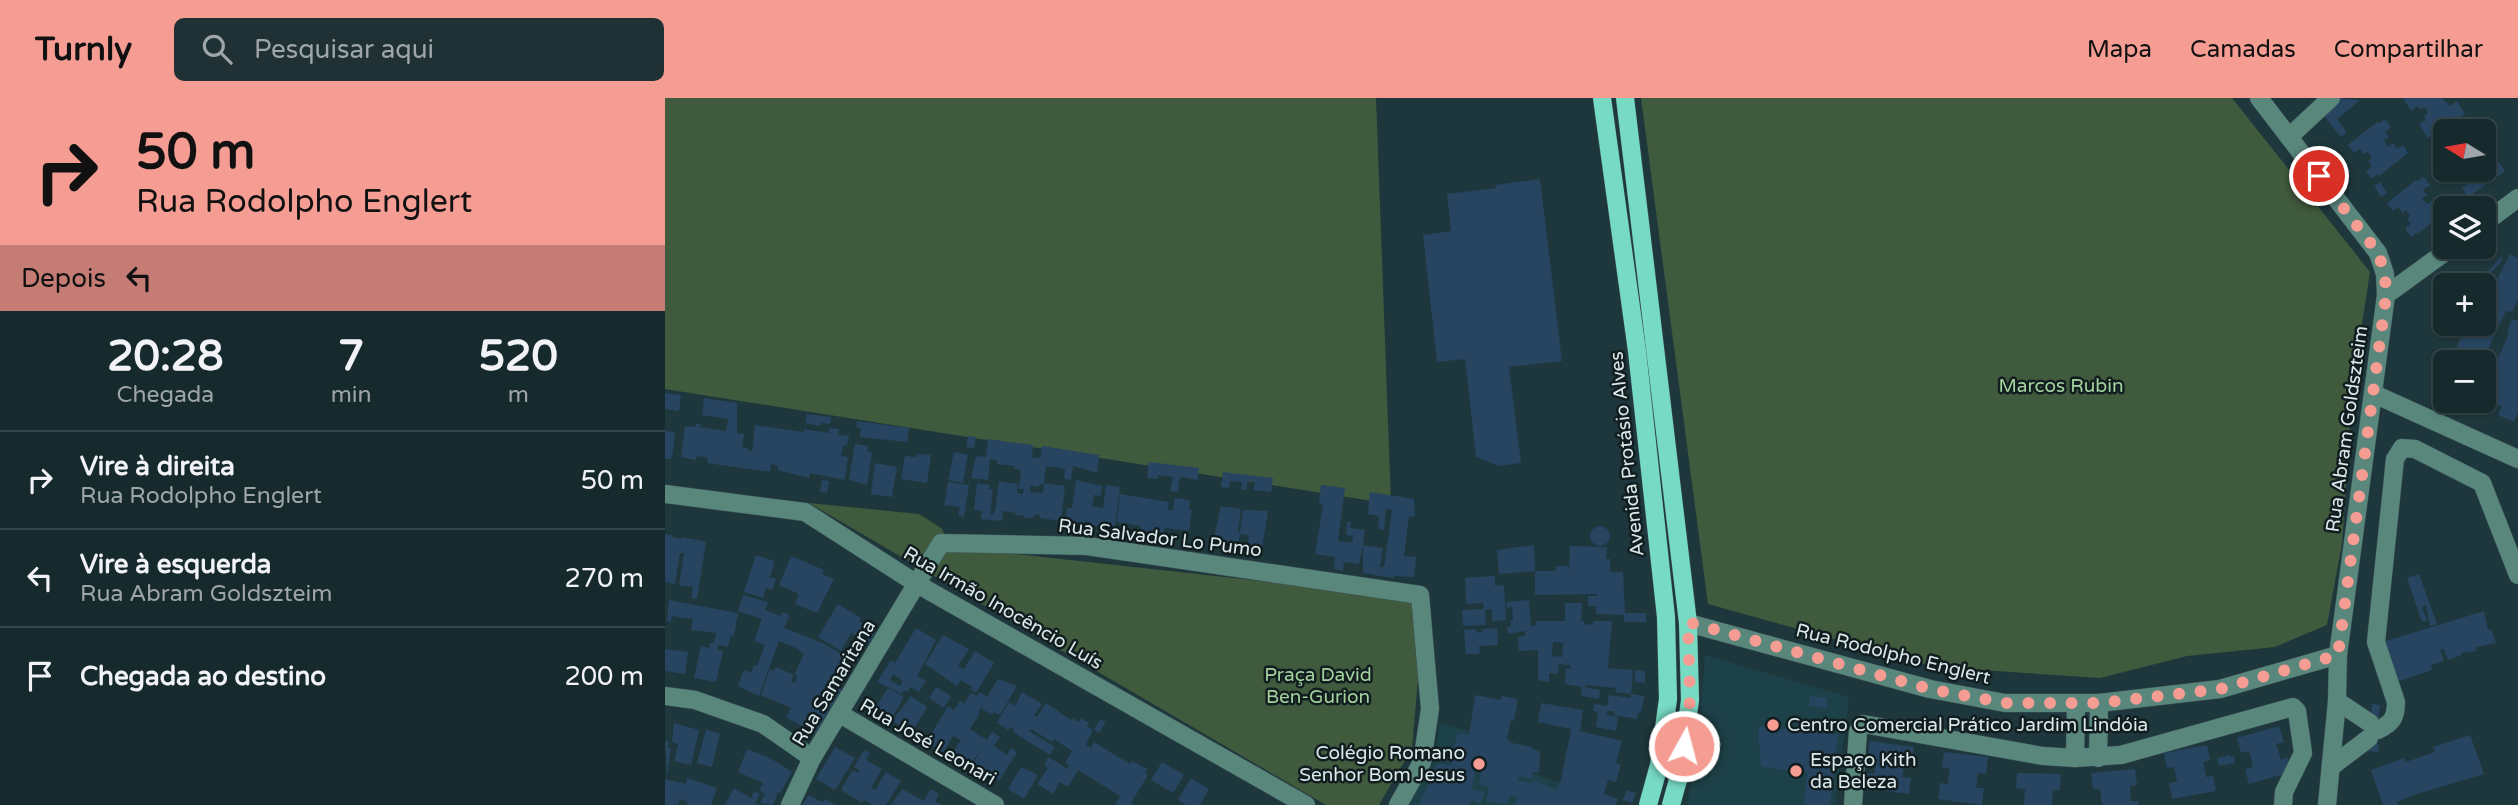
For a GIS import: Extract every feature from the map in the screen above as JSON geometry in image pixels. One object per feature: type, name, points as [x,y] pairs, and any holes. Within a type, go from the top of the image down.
[{"type":"main road","name":"Avenida Protásio Alves","points":[[1602,98],[1637,351],[1666,617],[1668,699],[1659,765],[1649,805]]},
{"type":"main road","name":"Avenida Protásio Alves","points":[[1625,98],[1688,622],[1690,700],[1681,769],[1671,805]]},
{"type":"street","name":"Rua Abram Goldszteim","points":[[2259,98],[2378,253],[2385,274],[2386,296],[2374,394],[2338,655],[2337,701],[2327,805]]},
{"type":"street","points":[[2289,137],[2330,99]]},
{"type":"street","points":[[2496,214],[2518,198]]},
{"type":"street","points":[[2386,296],[2436,259]]},
{"type":"street","points":[[2374,394],[2518,459]]},
{"type":"street","points":[[2331,767],[2372,730],[2389,724],[2396,712],[2396,702],[2376,642],[2395,459],[2402,448],[2415,449],[2482,482],[2518,575]]},
{"type":"street","name":"Rua Irmão Inocêncio Luís","points":[[665,494],[805,512],[917,584],[1306,805]]},
{"type":"street","name":"Rua Salvador Lo Pumo","points":[[917,584],[941,543],[1061,545],[1087,546],[1420,595],[1430,709],[1422,762],[1398,805]]},
{"type":"street","name":"Rua Samaritana","points":[[790,805],[812,758],[917,584]]},
{"type":"street","name":"Rua Rodolpho Englert","points":[[1688,622],[1930,689],[2005,703],[2099,703],[2220,689],[2338,655]]},
{"type":"street","points":[[665,695],[695,700],[762,724],[812,758]]},
{"type":"street","points":[[2337,701],[2372,730]]},
{"type":"street","points":[[2098,758],[2099,703]]},
{"type":"street","points":[[2075,758],[2076,704]]},
{"type":"street","points":[[1853,805],[1858,731],[1863,724],[2043,757],[2098,758],[2121,755],[2295,708],[2303,753],[2284,792],[2283,805]]},
{"type":"street","name":"Rua José Leonari","points":[[840,714],[995,805]]},
{"type":"shaded area","name":"Centro Comercial Prático Jardim Lindóia","points":[[1705,655],[1849,697],[1835,805],[1687,805],[1698,749]]},
{"type":"shaded area","name":"Colégio Romano Senhor Bom Jesus","points":[[1439,723],[1526,746],[1525,770],[1612,803],[1407,805],[1436,758]]},
{"type":"green space","points":[[665,98],[1376,98],[1391,504],[665,389]]},
{"type":"green space","name":"Marcos Rubin","points":[[1641,98],[2232,98],[2370,272],[2353,382],[2342,544],[2327,625],[2275,647],[2187,656],[2100,678],[1935,667],[1708,604]]},
{"type":"green space","name":"Praça David Ben-Gurion","points":[[809,503],[919,514],[941,528],[953,547],[1425,599],[1412,748],[1379,805],[1326,805]]},
{"type":"building","points":[[2334,98],[2360,100],[2337,119],[2347,132],[2341,137],[2319,110]]},
{"type":"building","points":[[2403,98],[2442,98],[2450,106],[2457,101],[2465,114],[2457,119],[2433,119],[2433,135],[2428,138],[2419,124],[2426,120],[2424,116],[2428,113],[2425,107],[2420,109],[2418,106],[2411,111]]},
{"type":"building","points":[[2385,119],[2391,127],[2385,132],[2389,137],[2384,140],[2388,147],[2393,143],[2397,149],[2403,145],[2408,153],[2372,179],[2366,171],[2372,166],[2368,161],[2372,158],[2368,152],[2364,154],[2360,149],[2354,153],[2348,145],[2377,122]]},
{"type":"building","points":[[2499,162],[2505,171],[2496,177],[2496,164]]},
{"type":"building","points":[[2424,177],[2430,185],[2423,190],[2427,195],[2422,199],[2427,204],[2433,202],[2433,222],[2411,237],[2405,228],[2411,224],[2406,210],[2403,213],[2398,207],[2393,211],[2387,203]]},
{"type":"building","points":[[1540,179],[1562,361],[1509,367],[1521,463],[1499,466],[1476,457],[1465,359],[1437,362],[1423,235],[1451,231],[1447,194]]},
{"type":"building","points":[[2380,182],[2387,193],[2381,197],[2374,186]]},
{"type":"building","points":[[2466,182],[2489,182],[2469,196],[2462,188],[2468,184]]},
{"type":"building","points":[[2510,254],[2518,258],[2518,300],[2512,312],[2506,311],[2496,332],[2496,282]]},
{"type":"building","points":[[2501,257],[2503,259],[2491,273],[2486,273]]},
{"type":"building","points":[[2512,319],[2518,321],[2518,412],[2514,422],[2498,415],[2502,406],[2496,404],[2496,363],[2509,333],[2507,332]]},
{"type":"building","points":[[2462,336],[2494,336],[2488,350],[2455,350]]},
{"type":"building","points":[[665,393],[681,395],[679,411],[665,409]]},
{"type":"building","points":[[704,398],[737,403],[737,433],[744,434],[742,447],[748,448],[748,451],[752,451],[755,425],[804,432],[804,429],[829,433],[829,428],[839,429],[838,435],[849,436],[847,446],[843,445],[841,456],[848,457],[845,480],[810,473],[809,478],[778,470],[778,466],[771,464],[770,472],[707,463],[708,458],[697,456],[696,460],[681,457],[685,426],[696,427],[696,424],[701,424],[700,427],[726,431],[728,419],[702,415]]},
{"type":"building","points":[[807,414],[831,417],[830,424],[821,423],[820,426],[805,423]]},
{"type":"building","points":[[857,421],[909,428],[907,442],[860,437],[861,428],[856,427]]},
{"type":"building","points":[[665,431],[674,432],[675,436],[672,458],[669,459],[665,459]]},
{"type":"building","points":[[968,436],[976,437],[974,448],[966,447]]},
{"type":"building","points":[[988,439],[1033,445],[1032,457],[1040,458],[1042,446],[1099,455],[1097,473],[1073,466],[1071,480],[1064,479],[1065,469],[1046,466],[1044,483],[1065,486],[1061,521],[1040,518],[1040,515],[1035,514],[1034,517],[1024,519],[1025,516],[1003,511],[1002,521],[981,519],[982,511],[974,510],[977,483],[990,485],[989,489],[993,489],[990,514],[995,510],[999,481],[1018,484],[1017,493],[1023,494],[1024,489],[1019,489],[1021,470],[1014,469],[1015,466],[997,464],[997,460],[990,459],[988,480],[971,478],[976,456],[986,457]],"holes":[[[1039,484],[1044,484],[1043,493],[1030,492],[1031,486],[1039,487]]]},
{"type":"building","points":[[855,444],[868,446],[867,451],[872,452],[867,485],[849,480]]},
{"type":"building","points":[[954,452],[968,455],[963,483],[948,480]]},
{"type":"building","points":[[917,454],[931,455],[927,483],[901,479],[905,456],[917,457]]},
{"type":"building","points":[[1149,462],[1199,468],[1198,480],[1180,477],[1178,492],[1170,491],[1173,477],[1158,475],[1158,479],[1147,478]]},
{"type":"building","points":[[875,463],[897,467],[892,497],[871,494]]},
{"type":"building","points":[[1223,472],[1273,478],[1271,492],[1253,490],[1255,482],[1248,481],[1246,490],[1241,490],[1242,482],[1230,481],[1229,488],[1221,487]]},
{"type":"building","points":[[822,480],[829,481],[827,493],[820,492]]},
{"type":"building","points":[[1076,480],[1102,486],[1101,496],[1094,495],[1092,506],[1103,508],[1106,485],[1120,487],[1115,528],[1090,525],[1090,522],[1085,521],[1084,526],[1065,523],[1067,508],[1072,508]]},
{"type":"building","points":[[948,482],[969,485],[964,517],[958,516],[960,507],[944,505]]},
{"type":"building","points":[[1321,485],[1345,488],[1338,541],[1352,543],[1353,536],[1346,535],[1347,522],[1351,522],[1350,528],[1365,530],[1363,545],[1383,548],[1380,567],[1384,567],[1392,510],[1386,509],[1384,530],[1378,529],[1379,516],[1368,514],[1370,492],[1414,499],[1415,517],[1409,516],[1404,556],[1416,557],[1414,577],[1393,578],[1363,573],[1363,546],[1359,564],[1344,562],[1343,571],[1334,569],[1335,557],[1315,554],[1323,505],[1319,504]]},
{"type":"building","points":[[1120,494],[1169,502],[1168,510],[1173,510],[1175,498],[1190,500],[1189,510],[1192,510],[1189,531],[1165,528],[1164,533],[1159,536],[1140,530],[1141,526],[1117,522]]},
{"type":"building","points":[[1221,506],[1241,509],[1240,532],[1243,510],[1268,511],[1262,549],[1247,546],[1249,535],[1240,534],[1238,546],[1213,542]]},
{"type":"building","points":[[1600,526],[1607,529],[1610,536],[1607,543],[1600,546],[1593,543],[1590,536],[1593,529]]},
{"type":"building","points":[[665,534],[706,542],[697,599],[691,598],[693,587],[679,585],[684,553],[680,553],[675,584],[665,582]]},
{"type":"building","points":[[1534,545],[1535,571],[1499,574],[1497,550]]},
{"type":"building","points":[[1570,546],[1607,547],[1606,559],[1610,559],[1610,572],[1623,572],[1625,613],[1646,613],[1646,622],[1624,622],[1624,615],[1596,614],[1596,606],[1588,606],[1588,596],[1597,594],[1535,595],[1535,571],[1556,571],[1556,566],[1568,566],[1569,572]]},
{"type":"building","points":[[756,555],[775,561],[770,577],[776,579],[772,590],[766,588],[763,598],[744,592]]},
{"type":"building","points":[[791,556],[824,570],[822,574],[834,579],[817,613],[795,604],[799,594],[779,585]]},
{"type":"building","points":[[2419,574],[2437,624],[2430,626],[2426,605],[2422,607],[2427,620],[2422,622],[2407,578]]},
{"type":"building","points":[[1495,576],[1495,586],[1504,585],[1506,620],[1492,621],[1492,609],[1485,610],[1486,625],[1463,626],[1462,610],[1484,609],[1483,603],[1466,604],[1465,578]]},
{"type":"building","points":[[743,595],[768,602],[765,610],[781,616],[783,612],[790,615],[784,628],[823,643],[849,659],[833,684],[842,690],[815,734],[786,717],[791,708],[761,695],[770,669],[774,671],[776,667],[794,675],[791,681],[795,683],[795,673],[804,654],[794,647],[779,641],[759,696],[738,686],[744,670],[751,673],[754,665],[757,666],[765,645],[754,641],[762,619],[738,611]]},
{"type":"building","points":[[669,600],[738,613],[734,636],[731,635],[728,647],[718,645],[717,650],[723,651],[716,682],[694,678],[701,646],[709,648],[710,643],[714,643],[716,633],[691,630],[693,619],[672,616],[671,622],[667,621]]},
{"type":"building","points":[[1529,600],[1531,626],[1536,625],[1536,621],[1565,621],[1565,603],[1582,603],[1581,621],[1584,621],[1584,624],[1612,621],[1608,668],[1633,670],[1631,694],[1615,692],[1616,688],[1585,685],[1600,690],[1599,699],[1581,696],[1582,687],[1565,684],[1566,668],[1570,669],[1570,665],[1559,664],[1558,674],[1549,673],[1549,682],[1538,680],[1538,650],[1519,651],[1518,637],[1525,636],[1525,631],[1508,634],[1507,627],[1511,627],[1513,620],[1512,607],[1507,608],[1506,602]],"holes":[[[1553,642],[1563,643],[1562,657],[1552,656]]]},
{"type":"building","points":[[838,604],[861,618],[859,621],[865,625],[857,637],[851,633],[841,651],[818,637]]},
{"type":"building","points":[[2484,611],[2488,630],[2491,629],[2496,643],[2476,647],[2477,651],[2461,653],[2462,655],[2448,660],[2444,649],[2440,650],[2444,661],[2431,665],[2432,670],[2396,682],[2383,642]]},
{"type":"building","points":[[868,627],[876,632],[868,644],[861,639]]},
{"type":"building","points":[[916,628],[936,640],[917,676],[926,681],[919,692],[911,687],[902,694],[877,682],[891,660],[895,663]],"holes":[[[893,674],[903,681],[900,686],[890,680]]]},
{"type":"building","points":[[1497,628],[1498,645],[1479,646],[1480,654],[1466,654],[1464,630],[1476,629],[1476,632],[1483,632],[1482,629]]},
{"type":"building","points":[[943,635],[969,649],[958,666],[964,669],[975,651],[994,663],[976,693],[961,680],[957,686],[925,664]]},
{"type":"building","points":[[665,649],[688,652],[685,674],[665,671]]},
{"type":"building","points":[[1635,670],[1645,671],[1645,683],[1635,682]]},
{"type":"building","points":[[998,679],[1017,686],[1000,715],[994,712],[992,715],[982,709],[983,705],[970,729],[987,740],[992,732],[1000,737],[994,746],[1007,755],[1011,748],[1017,752],[999,781],[973,763],[981,750],[970,764],[952,753],[961,740],[953,736],[943,753],[929,744],[931,741],[928,740],[948,706],[954,710],[960,701],[964,704],[971,693],[977,696],[980,692],[987,697]]},
{"type":"building","points":[[936,687],[951,696],[944,708],[929,698]]},
{"type":"building","points":[[888,688],[904,697],[890,721],[874,710]]},
{"type":"building","points":[[1022,692],[1042,704],[1034,715],[1037,717],[1046,703],[1071,720],[1072,718],[1079,722],[1081,718],[1089,723],[1087,726],[1093,730],[1086,745],[1091,748],[1094,742],[1130,764],[1132,761],[1147,769],[1145,773],[1148,775],[1131,803],[1135,805],[1115,805],[1120,796],[1078,770],[1068,787],[1060,782],[1053,794],[1037,784],[1048,768],[1044,765],[1049,757],[1067,769],[1069,766],[1065,763],[1072,751],[1031,729],[1029,731],[1055,747],[1050,755],[1013,732],[1010,727],[1008,730],[997,723],[1009,702],[1015,706]]},
{"type":"building","points":[[1631,694],[1644,696],[1637,719],[1614,715],[1614,711],[1608,711],[1606,715],[1618,717],[1616,731],[1596,727],[1598,712],[1593,711],[1594,704],[1607,706],[1609,695],[1631,698]]},
{"type":"building","points":[[1475,695],[1501,700],[1501,696],[1518,699],[1507,739],[1510,743],[1533,747],[1532,749],[1540,752],[1539,773],[1533,772],[1532,779],[1519,776],[1517,781],[1533,783],[1534,780],[1556,790],[1561,780],[1571,729],[1538,722],[1541,703],[1583,710],[1580,731],[1622,741],[1616,763],[1621,764],[1616,782],[1608,780],[1604,794],[1618,799],[1615,805],[1514,805],[1518,797],[1511,794],[1507,804],[1486,801],[1489,787],[1479,785],[1482,768],[1476,767],[1472,789],[1485,792],[1480,804],[1472,800],[1469,805],[1419,805],[1438,763],[1451,766],[1457,733],[1469,735]]},
{"type":"building","points":[[911,696],[927,707],[912,732],[892,721]]},
{"type":"building","points":[[1810,696],[1827,698],[1826,708],[1809,706]]},
{"type":"building","points":[[2372,704],[2380,705],[2376,743],[2379,744],[2378,752],[2367,751]]},
{"type":"building","points":[[1100,719],[1106,722],[1099,733],[1094,730]]},
{"type":"building","points":[[674,723],[699,730],[691,765],[674,761],[678,744],[672,742]]},
{"type":"building","points":[[1758,726],[1838,735],[1830,805],[1804,805],[1807,772],[1761,767]]},
{"type":"building","points":[[2279,726],[2284,742],[2276,744],[2281,760],[2287,757],[2292,772],[2249,784],[2245,769],[2253,767],[2249,751],[2241,753],[2237,738]]},
{"type":"building","points":[[706,729],[720,734],[712,767],[697,763]]},
{"type":"building","points":[[2470,735],[2484,774],[2417,794],[2397,802],[2398,805],[2383,805],[2371,770],[2404,758],[2406,762],[2435,752],[2433,747]]},
{"type":"building","points":[[665,741],[669,741],[668,748],[671,748],[667,776]]},
{"type":"building","points":[[1870,741],[1914,747],[1912,762],[1905,761],[1902,777],[1911,778],[1909,794],[1864,788],[1866,773],[1874,774],[1875,770],[1876,758],[1868,757]]},
{"type":"building","points":[[2207,745],[2210,760],[2203,762],[2206,777],[2213,776],[2216,791],[2172,799],[2169,783],[2177,782],[2174,767],[2167,768],[2164,753]]},
{"type":"building","points":[[835,747],[855,758],[835,790],[816,779]]},
{"type":"building","points":[[747,749],[770,758],[792,772],[780,793],[778,792],[773,805],[760,803],[765,794],[759,790],[763,783],[738,772]]},
{"type":"building","points":[[864,750],[870,753],[866,760],[882,769],[871,788],[875,790],[886,772],[901,781],[886,805],[873,805],[864,800],[862,803],[841,790],[853,770],[857,773],[859,770],[854,767]]},
{"type":"building","points":[[1944,752],[1988,757],[1986,774],[1978,773],[1976,788],[1984,788],[1982,805],[1938,799],[1940,783],[1948,784],[1950,765],[1949,768],[1942,768]]},
{"type":"building","points":[[2234,756],[2235,763],[2219,766],[2217,758]]},
{"type":"building","points":[[1162,762],[1184,775],[1173,793],[1151,780]]},
{"type":"building","points":[[1021,767],[1038,775],[1024,799],[1008,789]]},
{"type":"building","points":[[2135,769],[2137,785],[2130,786],[2131,801],[2138,801],[2138,805],[2102,805],[2100,789],[2093,789],[2091,773]]},
{"type":"building","points":[[2017,773],[2061,774],[2060,790],[2053,790],[2052,805],[2024,805],[2025,789],[2016,788]]},
{"type":"building","points":[[687,778],[717,788],[711,805],[687,805],[688,802],[680,799],[678,805],[665,805],[665,779],[686,784]]},
{"type":"building","points":[[1191,778],[1209,789],[1200,805],[1186,805],[1178,800]]},
{"type":"building","points":[[734,788],[751,798],[754,791],[760,794],[755,803],[760,805],[725,805]]},
{"type":"building","points":[[902,789],[924,801],[931,789],[939,794],[935,801],[942,805],[891,805]]},
{"type":"building","points":[[1627,790],[1636,793],[1632,803],[1623,800]]},
{"type":"building","points":[[809,795],[822,802],[825,799],[836,805],[802,805]]},
{"type":"place","name":"Centro Comercial Prático Jardim Lindóia","points":[[1773,725]]},
{"type":"place","name":"Colégio Romano Senhor Bom Jesus","points":[[1479,764]]},
{"type":"place","name":"Espaço Kith da Beleza","points":[[1796,771]]},
{"type":"route","points":[[1684,746],[1690,700],[1688,622],[1930,689],[2005,703],[2099,703],[2220,689],[2338,655],[2386,296],[2385,274],[2378,253],[2319,176]]}]
